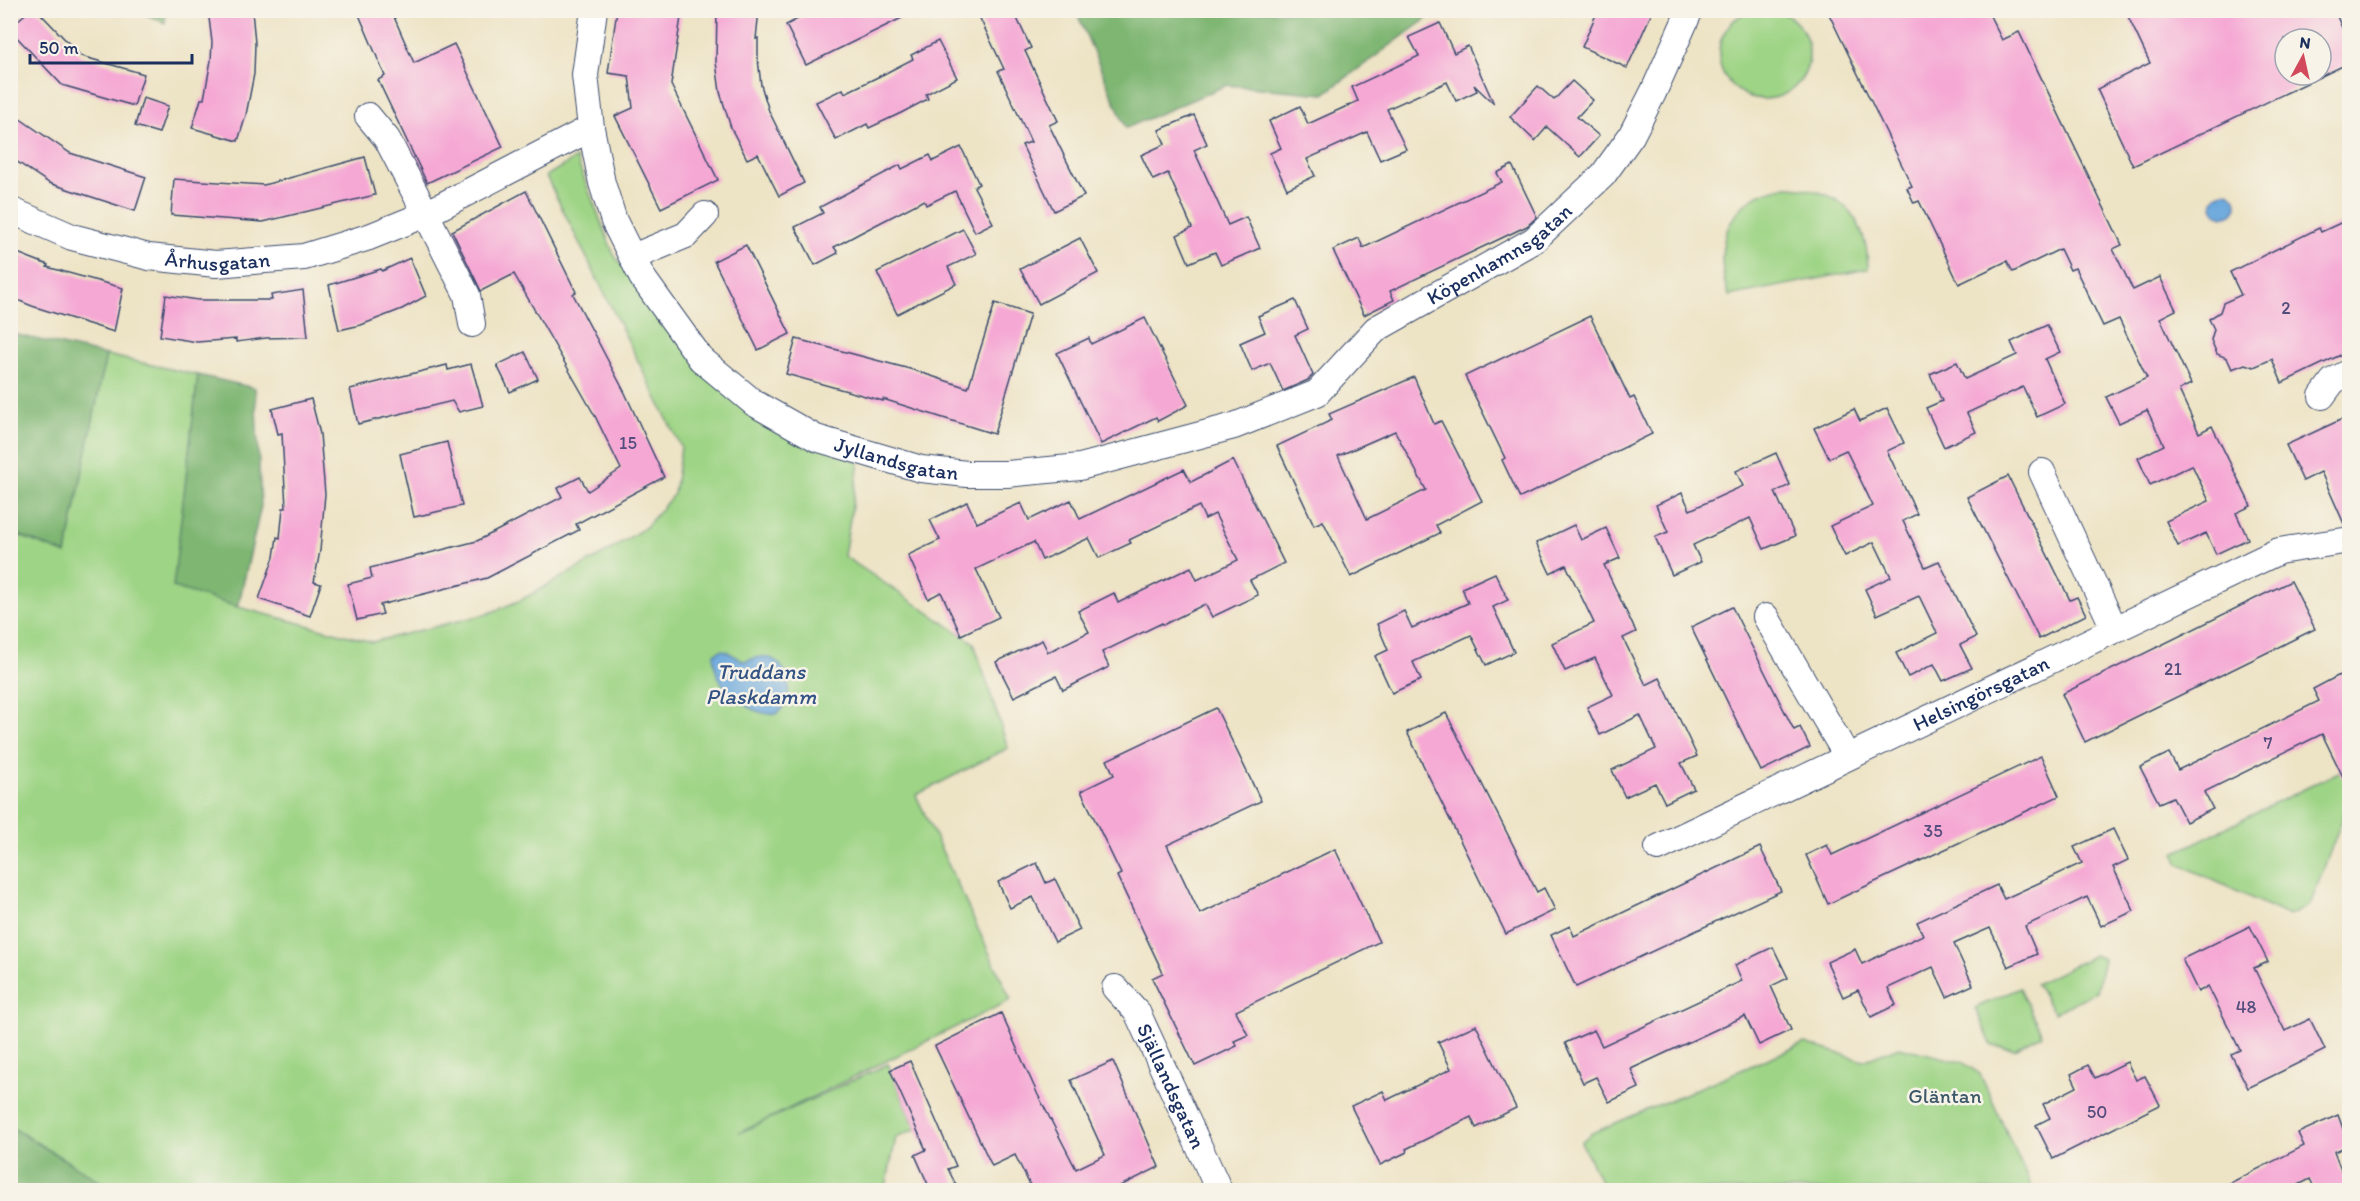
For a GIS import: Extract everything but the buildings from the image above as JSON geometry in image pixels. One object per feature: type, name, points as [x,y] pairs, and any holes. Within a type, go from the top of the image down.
[{"type":"street","name":"Jyllandsgatan","points":[[594,10],[585,75],[591,128],[602,183],[614,221],[642,278],[701,359],[754,403],[816,438],[921,469],[967,474],[1007,474],[1080,467],[1234,426]]},
{"type":"street","name":"Köpenhamnsgatan","points":[[1234,426],[1317,393],[1376,329],[1534,240],[1572,207],[1603,175],[1631,136],[1690,10]]},
{"type":"street","points":[[368,116],[387,139],[467,295],[472,324]]},
{"type":"street","name":"Århusgatan","points":[[10,210],[72,237],[149,257],[216,264],[304,257],[369,237],[426,214],[591,128]]},
{"type":"street","points":[[633,257],[686,235],[705,215]]},
{"type":"street","points":[[2322,396],[2333,381],[2349,372]]},
{"type":"street","points":[[2042,472],[2114,628]]},
{"type":"street","name":"Helsingörsgatan","points":[[1658,848],[2279,551],[2349,540]]},
{"type":"street","points":[[1766,616],[1847,756]]},
{"type":"street","name":"Själlandsgatan","points":[[1115,988],[1137,1012],[1219,1191]]},
{"type":"green space","points":[[1764,9],[1781,13],[1796,22],[1805,37],[1809,54],[1805,71],[1796,86],[1781,95],[1764,99],[1747,95],[1732,86],[1723,71],[1719,54],[1723,37],[1732,22],[1747,13]]},
{"type":"green space","points":[[138,11],[166,11],[165,23]]},
{"type":"green space","points":[[1076,11],[1437,11],[1324,94],[1227,85],[1126,128]]},
{"type":"green space","points":[[576,158],[614,255],[710,379],[859,463],[844,556],[974,643],[1008,748],[916,795],[1011,1000],[739,1133],[888,1064],[916,1129],[896,1137],[886,1186],[888,1190],[114,1190],[11,1127],[10,532],[66,554],[106,355],[198,375],[174,587],[238,607],[372,642],[487,614],[521,600],[607,552],[646,527],[674,494],[681,447],[546,176]]},
{"type":"green space","points":[[1783,187],[1819,192],[1834,198],[1846,207],[1862,233],[1868,269],[1729,296],[1722,260],[1729,227],[1737,213],[1749,201]]},
{"type":"green space","points":[[13,334],[106,355],[66,554],[11,532],[10,342]]},
{"type":"green space","points":[[198,375],[255,388],[261,506],[238,607],[173,587]]},
{"type":"green space","points":[[2349,767],[2349,801],[2310,905],[2289,916],[2179,864],[2174,853]]},
{"type":"green space","points":[[2094,955],[2104,959],[2097,991],[2054,1013],[2036,984]]},
{"type":"green space","points":[[2020,988],[2042,1035],[2015,1049],[1992,1046],[1975,1008]]},
{"type":"green space","name":"Gläntan","points":[[1805,1043],[1863,1061],[1899,1047],[1962,1062],[1980,1074],[2033,1190],[1605,1190],[1581,1142],[1592,1133]]},
{"type":"green space","points":[[11,1127],[114,1190],[11,1190]]},
{"type":"water","points":[[2225,192],[2230,193],[2236,199],[2236,209],[2230,215],[2225,216],[2220,215],[2214,209],[2213,204],[2214,199],[2220,193]]},
{"type":"water","name":"Truddans Plaskdamm","points":[[721,650],[743,661],[766,657],[781,666],[786,674],[788,691],[787,700],[776,714],[754,710],[743,704],[725,687],[718,677],[715,666],[714,654]]}]
